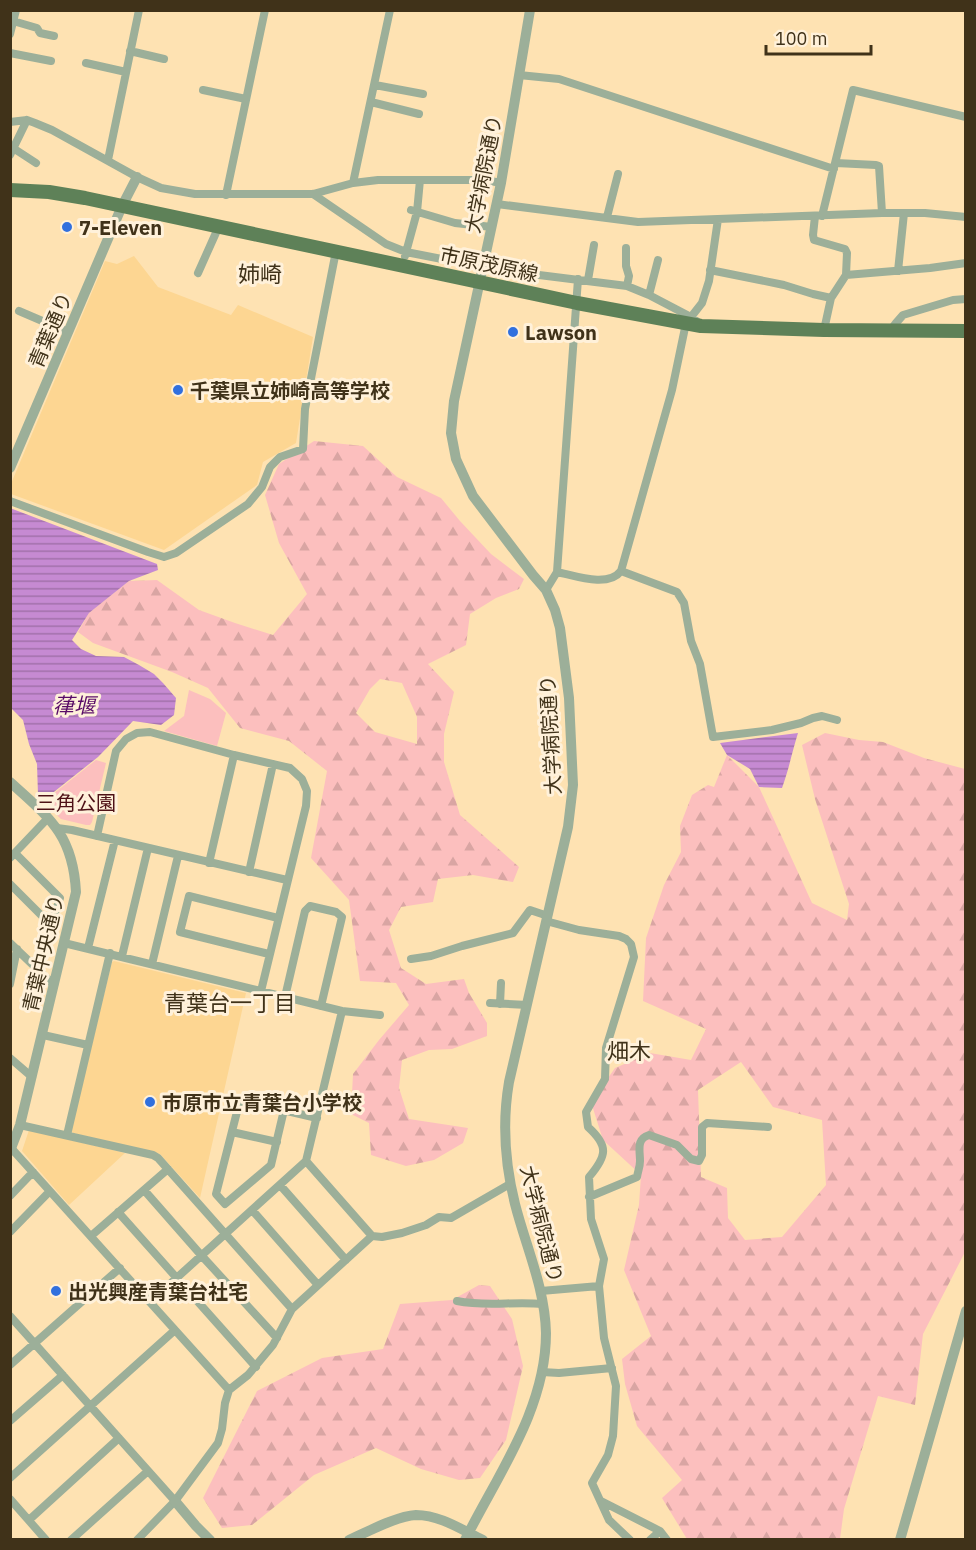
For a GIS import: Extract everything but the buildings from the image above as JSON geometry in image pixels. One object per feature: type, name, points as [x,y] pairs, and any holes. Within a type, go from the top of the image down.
[{"type":"main road","name":"市原茂原線","points":[[10,190],[68,195],[336,251],[404,259],[480,282],[577,303],[693,322],[824,330],[966,331]]},
{"type":"street","points":[[10,34],[16,10]]},
{"type":"street","points":[[108,160],[139,10]]},
{"type":"street","points":[[226,195],[265,10]]},
{"type":"street","points":[[353,183],[390,10]]},
{"type":"street","name":"大学病院通り","points":[[466,1536],[522,1432],[541,1380],[546,1335],[543,1304],[510,1184],[505,1146],[505,1104],[568,827],[573,785],[569,698],[560,628],[555,610],[546,590],[532,575],[473,496],[456,459],[451,433],[454,401],[497,204],[531,10]]},
{"type":"street","points":[[13,21],[37,28],[40,33],[54,36]]},
{"type":"street","points":[[130,51],[164,59]]},
{"type":"street","points":[[10,53],[51,61]]},
{"type":"street","points":[[86,63],[126,72]]},
{"type":"street","points":[[519,75],[559,79],[835,166],[879,166],[882,213]]},
{"type":"street","points":[[375,85],[423,94]]},
{"type":"street","points":[[203,90],[246,99]]},
{"type":"street","points":[[824,330],[831,298],[846,275],[847,253],[845,249],[814,240],[813,235],[835,166],[853,90],[966,117]]},
{"type":"street","points":[[371,102],[419,114]]},
{"type":"street","points":[[27,120],[12,151],[36,163]]},
{"type":"street","points":[[10,122],[27,120],[52,130],[161,188],[195,194],[313,194],[353,183],[378,180],[485,180],[501,183]]},
{"type":"street","points":[[607,217],[618,174]]},
{"type":"street","name":"青葉通り","points":[[10,468],[122,206],[137,177]]},
{"type":"street","points":[[404,259],[420,180]]},
{"type":"street","points":[[313,194],[404,259],[483,267]]},
{"type":"street","points":[[497,204],[638,222],[882,213],[925,213],[966,217]]},
{"type":"street","points":[[414,211],[455,223],[492,227]]},
{"type":"street","points":[[898,271],[904,213]]},
{"type":"street","points":[[557,572],[609,580],[617,577],[621,571],[672,390],[693,322],[702,303],[718,219]]},
{"type":"street","points":[[198,273],[219,226]]},
{"type":"street","points":[[588,280],[594,245]]},
{"type":"street","points":[[626,248],[626,266],[629,276],[627,286]]},
{"type":"street","points":[[10,501],[164,557],[176,553],[248,504],[262,487],[270,467],[280,457],[303,449],[305,410],[336,251]]},
{"type":"street","points":[[649,295],[658,260]]},
{"type":"street","points":[[846,275],[966,263]]},
{"type":"street","points":[[710,270],[784,285],[831,298]]},
{"type":"street","points":[[523,273],[627,286],[649,295],[693,322]]},
{"type":"street","points":[[546,590],[557,572],[578,279]]},
{"type":"street","points":[[890,331],[903,315],[953,300],[966,299]]},
{"type":"street","points":[[19,311],[68,332]]},
{"type":"street","points":[[621,571],[677,592],[684,603],[691,641],[700,664],[713,737],[772,730],[822,716],[837,720]]},
{"type":"street","points":[[97,836],[116,752],[126,739],[137,733],[150,732],[290,768],[302,779],[307,790],[306,806],[261,991]]},
{"type":"street","points":[[209,862],[234,755]]},
{"type":"street","points":[[249,872],[273,764]]},
{"type":"street","name":"青葉中央通り","points":[[10,782],[57,828],[71,855],[76,892],[43,1035],[20,1125],[11,1150]]},
{"type":"street","points":[[10,884],[51,925],[60,898],[12,857],[48,818]]},
{"type":"street","points":[[57,828],[287,880]]},
{"type":"street","points":[[88,948],[115,840]]},
{"type":"street","points":[[122,956],[148,848]]},
{"type":"street","points":[[152,964],[178,856]]},
{"type":"street","points":[[269,954],[180,932],[189,896],[278,918]]},
{"type":"street","points":[[285,997],[305,911],[310,906],[336,912],[342,917],[321,1006]]},
{"type":"street","points":[[411,958],[431,956],[513,933],[530,910],[547,919],[579,930],[619,936],[628,940],[633,948],[634,957],[606,1048],[605,1079],[586,1112],[588,1127],[600,1139],[604,1149],[597,1168],[589,1177],[589,1197],[591,1219],[604,1259],[599,1286],[604,1338],[616,1386],[614,1436],[608,1455],[592,1483],[609,1520],[630,1539]]},
{"type":"street","points":[[64,943],[342,1011],[380,1015]]},
{"type":"street","points":[[13,950],[54,984]]},
{"type":"street","points":[[10,984],[13,950]]},
{"type":"street","points":[[67,1135],[110,953]]},
{"type":"street","points":[[500,1004],[501,983]]},
{"type":"street","points":[[490,1003],[527,1005]]},
{"type":"street","points":[[150,1302],[306,1161],[342,1011]]},
{"type":"street","points":[[43,1035],[88,1045]]},
{"type":"street","points":[[10,1058],[32,1077]]},
{"type":"street","points":[[284,1110],[271,1166],[225,1204],[216,1194],[240,1100],[284,1110],[317,1118]]},
{"type":"street","points":[[589,1197],[637,1177],[640,1165],[639,1145],[643,1137],[649,1135],[676,1145],[691,1159],[699,1161],[702,1155],[702,1127],[707,1124],[768,1127]]},
{"type":"street","points":[[20,1125],[158,1158],[292,1309]]},
{"type":"street","points":[[232,1132],[277,1142]]},
{"type":"street","points":[[11,1150],[229,1390]]},
{"type":"street","points":[[306,1161],[372,1236],[382,1237],[402,1233],[426,1225],[439,1217],[452,1218],[510,1184]]},
{"type":"street","points":[[91,1236],[168,1169]]},
{"type":"street","points":[[10,1196],[33,1172]]},
{"type":"street","points":[[280,1185],[346,1260]]},
{"type":"street","points":[[144,1190],[277,1338]]},
{"type":"street","points":[[10,1232],[50,1191]]},
{"type":"street","points":[[252,1210],[318,1285]]},
{"type":"street","points":[[118,1212],[256,1366]]},
{"type":"street","points":[[137,1539],[175,1501],[218,1443],[229,1390],[256,1366],[273,1345],[292,1309],[372,1236]]},
{"type":"street","points":[[10,1365],[120,1268]]},
{"type":"street","points":[[541,1291],[599,1286]]},
{"type":"street","points":[[457,1301],[483,1305],[524,1302],[543,1304]]},
{"type":"street","points":[[900,1539],[966,1311]]},
{"type":"street","points":[[10,1316],[210,1539]]},
{"type":"street","points":[[10,1478],[176,1330]]},
{"type":"street","points":[[542,1372],[558,1373],[612,1368]]},
{"type":"street","points":[[10,1421],[63,1375]]},
{"type":"street","points":[[29,1520],[119,1438]]},
{"type":"street","points":[[71,1539],[148,1471]]},
{"type":"street","points":[[10,1499],[46,1539]]},
{"type":"street","points":[[600,1501],[660,1532],[667,1539]]},
{"type":"street","points":[[349,1539],[415,1515],[444,1521],[466,1536],[483,1539]]},
{"type":"street","points":[[650,1539],[660,1532]]},
{"type":"shaded area","name":"千葉県立姉崎高等学校","points":[[134,256],[158,287],[231,315],[238,305],[313,337],[296,443],[263,462],[257,485],[164,550],[11,494],[10,486],[105,261],[117,264]]},
{"type":"shaded area","name":"市原市立青葉台小学校","points":[[114,961],[246,993],[200,1198],[160,1154],[73,1133],[71,1130]]},
{"type":"shaded area","points":[[29,1130],[125,1153],[69,1205],[22,1151]]},
{"type":"green space","points":[[314,441],[363,446],[397,477],[441,498],[491,554],[524,579],[519,589],[496,598],[470,614],[466,645],[428,664],[454,692],[444,734],[444,762],[460,815],[519,867],[513,882],[473,875],[438,879],[433,902],[401,907],[389,930],[401,968],[426,984],[464,979],[469,993],[487,1023],[487,1036],[452,1049],[429,1050],[402,1060],[399,1088],[409,1119],[468,1128],[463,1143],[434,1160],[406,1166],[371,1155],[369,1123],[351,1114],[353,1074],[409,1005],[396,983],[360,981],[349,900],[311,858],[327,771],[289,741],[240,728],[208,688],[93,643],[78,632],[89,613],[129,581],[157,580],[199,610],[273,635],[307,594],[279,543],[265,495],[279,464]],"holes":[[[380,679],[402,683],[417,717],[417,744],[375,732],[356,713],[370,689]]]},
{"type":"green space","points":[[189,690],[210,699],[226,713],[217,746],[164,731],[184,716]]},
{"type":"green space","points":[[825,733],[883,742],[924,758],[965,769],[965,1252],[923,1334],[915,1405],[878,1396],[844,1509],[840,1539],[687,1539],[662,1498],[682,1480],[637,1426],[625,1384],[622,1359],[651,1336],[624,1270],[639,1205],[641,1175],[603,1140],[591,1102],[615,1068],[650,1053],[691,1060],[706,1029],[643,1001],[646,938],[664,885],[681,852],[680,826],[692,795],[708,785],[714,787],[727,755],[759,787],[812,903],[847,920],[849,904],[815,799],[802,745]],"holes":[[[741,1062],[773,1107],[822,1120],[826,1185],[782,1237],[745,1240],[728,1218],[727,1188],[701,1177],[698,1090]]]},
{"type":"green space","name":"三角公園","points":[[96,760],[106,763],[92,822],[86,825],[61,819],[43,802]]},
{"type":"green space","points":[[479,1285],[490,1286],[512,1319],[523,1366],[506,1440],[480,1478],[459,1480],[421,1469],[376,1448],[314,1475],[252,1525],[222,1528],[203,1498],[257,1391],[322,1358],[383,1349],[400,1304],[452,1300]]},
{"type":"water","name":"葎堰","points":[[10,508],[157,564],[158,570],[129,581],[89,613],[72,640],[81,649],[96,656],[124,657],[139,665],[154,674],[176,698],[174,715],[161,725],[133,721],[98,757],[45,799],[38,795],[37,764],[23,720],[11,708]]},
{"type":"water","points":[[798,733],[782,788],[759,787],[750,769],[727,755],[720,743]]},
{"type":"place","name":"7-Eleven","points":[[67,227]]},
{"type":"place","name":"Lawson","points":[[513,332]]},
{"type":"place","name":"千葉県立姉崎高等学校","points":[[178,390]]},
{"type":"place","name":"市原市立青葉台小学校","points":[[150,1102]]},
{"type":"place","name":"出光興産青葉台社宅","points":[[56,1291]]},
{"type":"district","name":"姉崎","points":[[260,273]]},
{"type":"district","name":"青葉台一丁目","points":[[230,1002]]},
{"type":"district","name":"畑木","points":[[629,1050]]}]
